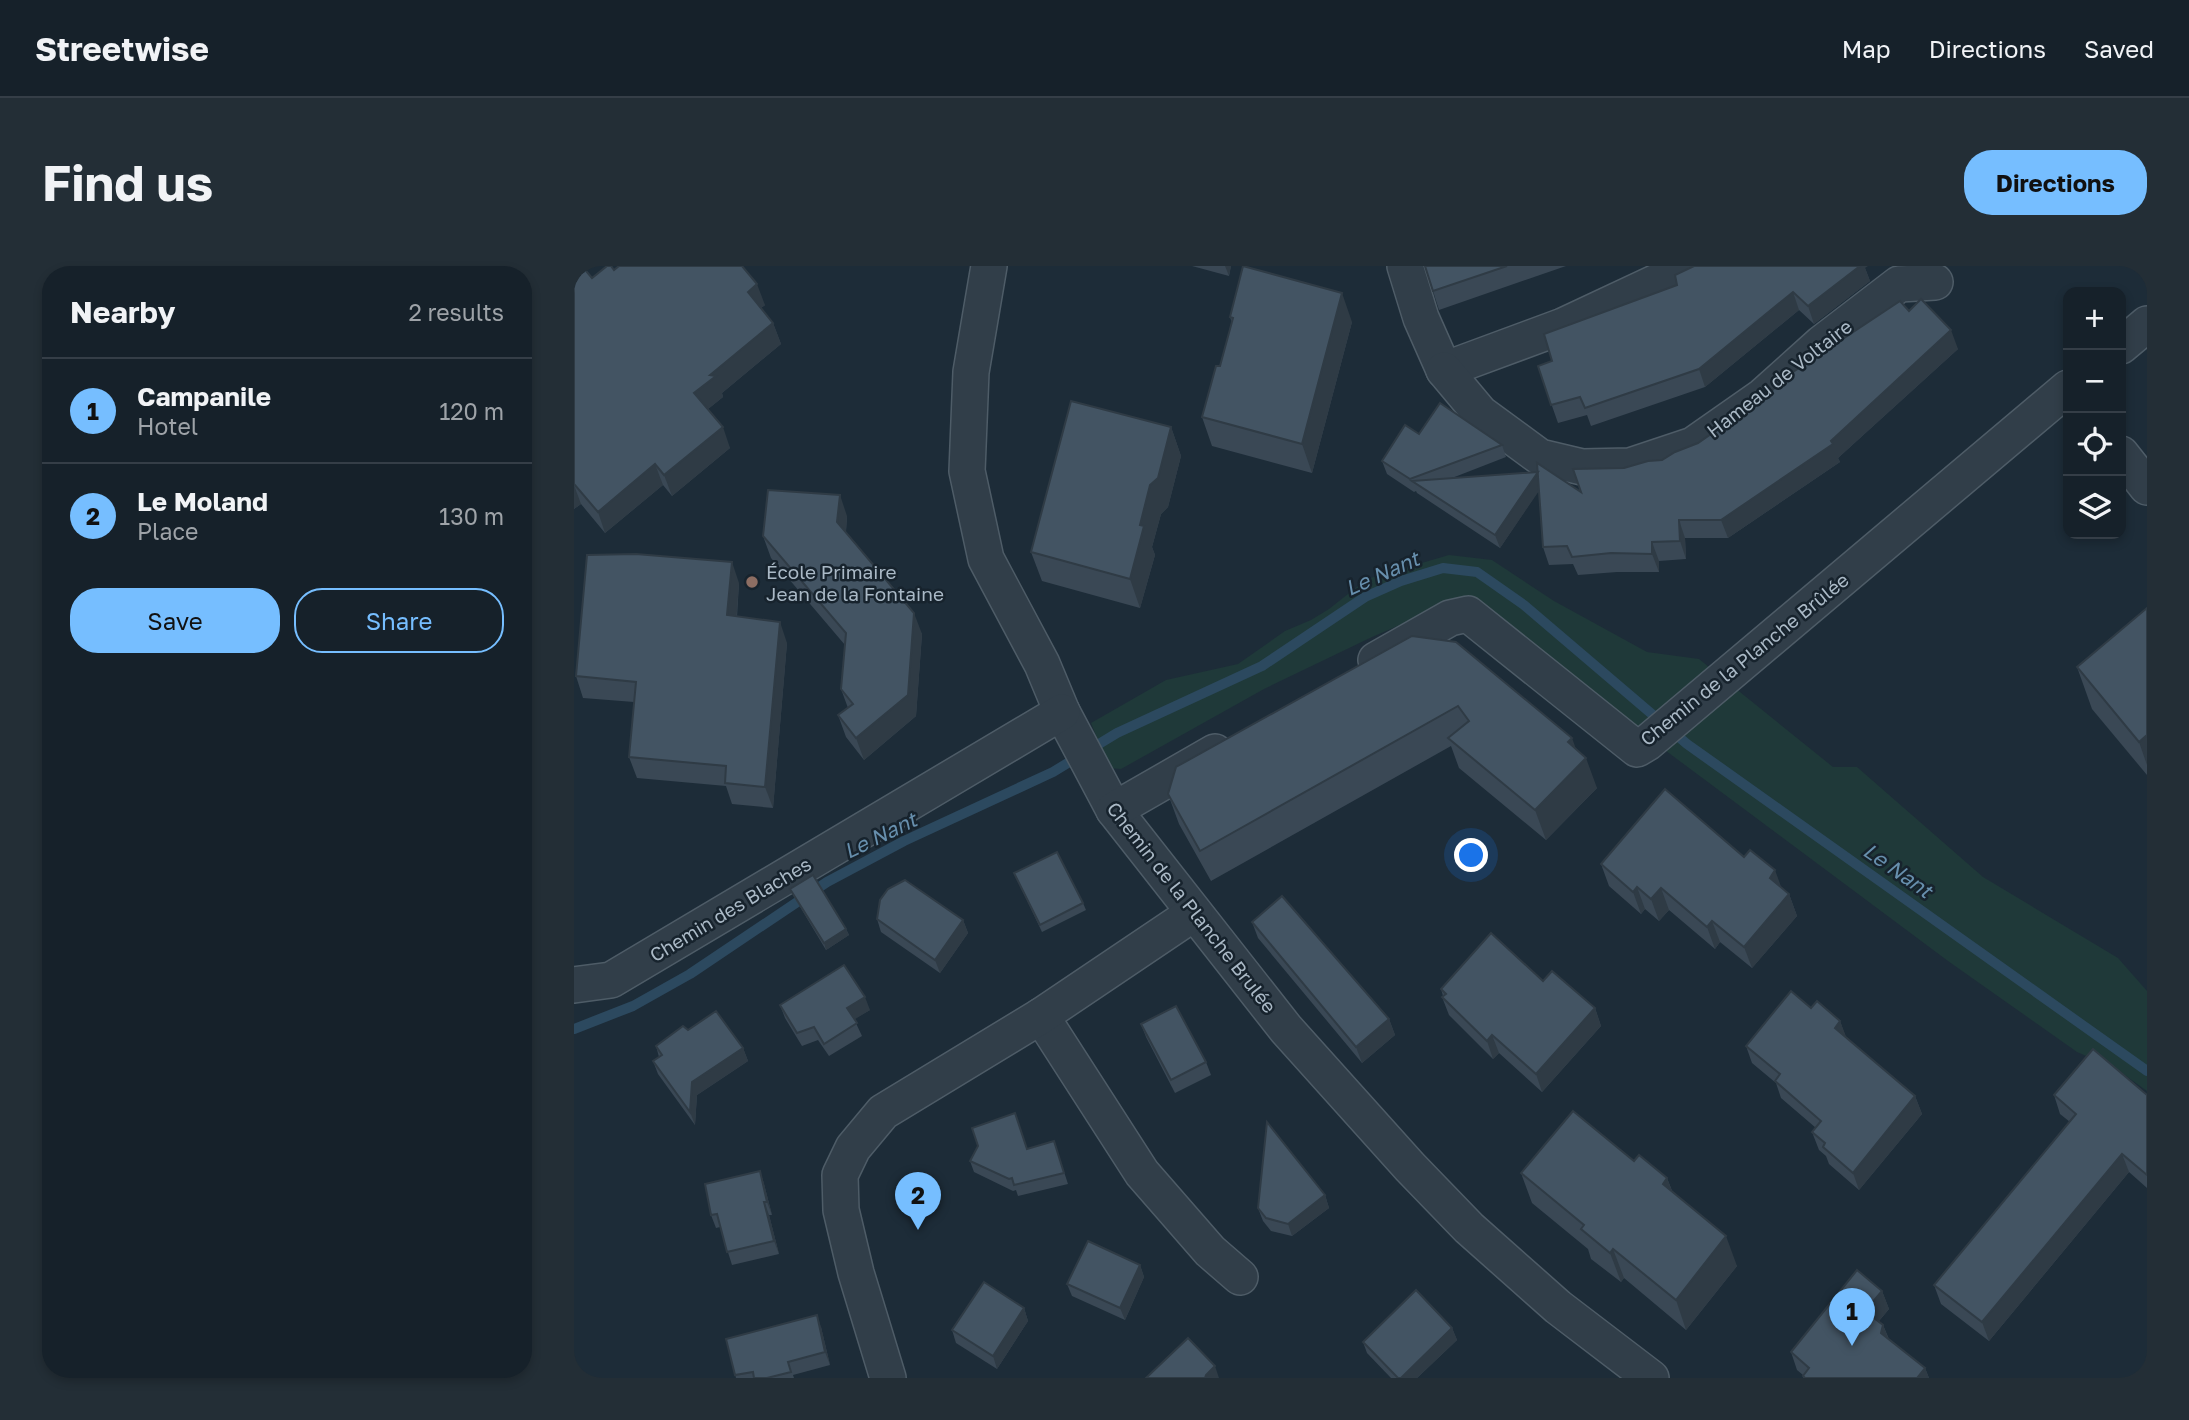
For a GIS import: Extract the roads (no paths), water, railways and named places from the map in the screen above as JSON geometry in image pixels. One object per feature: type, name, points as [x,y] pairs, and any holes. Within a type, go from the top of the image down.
[{"type":"street","name":"Chemin de la Planche Brulée","points":[[989,266],[971,372],[967,471],[986,559],[1114,810],[1286,1029],[1410,1167],[1461,1219],[1558,1307],[1651,1378]]},
{"type":"street","name":"Hameau de Voltaire","points":[[1405,266],[1421,318],[1444,370],[1480,413],[1540,457],[1582,467],[1630,466],[1693,445],[1763,396],[1822,343],[1899,284],[1935,282]]},
{"type":"street","points":[[1444,370],[1563,326],[1691,266]]},
{"type":"street","points":[[2126,341],[2147,324]]},
{"type":"street","name":"Chemin de la Planche Brûlée","points":[[1354,673],[1450,618],[1468,614],[1637,749],[1647,744],[2063,392]]},
{"type":"street","points":[[2126,460],[2147,487]]},
{"type":"street","name":"Chemin des Blaches","points":[[574,985],[611,980],[1068,722]]},
{"type":"street","points":[[1114,810],[1246,734]]},
{"type":"street","points":[[888,1378],[856,1273],[841,1210],[840,1175],[853,1148],[883,1112],[1041,1016],[1194,913]]},
{"type":"street","points":[[1041,1016],[1142,1173],[1210,1251],[1240,1277]]},
{"type":"waterway","name":"Le Nant","points":[[574,1029],[633,1006],[690,974],[827,882],[904,841],[1053,772],[1117,733],[1262,666],[1365,597],[1401,581],[1443,568],[1477,572],[1524,605],[1687,744],[2147,1071]]},
{"type":"place","name":"École Primaire Jean de la Fontaine","points":[[752,582]]},
{"type":"place","name":"Le Moland","points":[[918,1230]]},
{"type":"place","name":"Campanile","points":[[1852,1346]]}]
